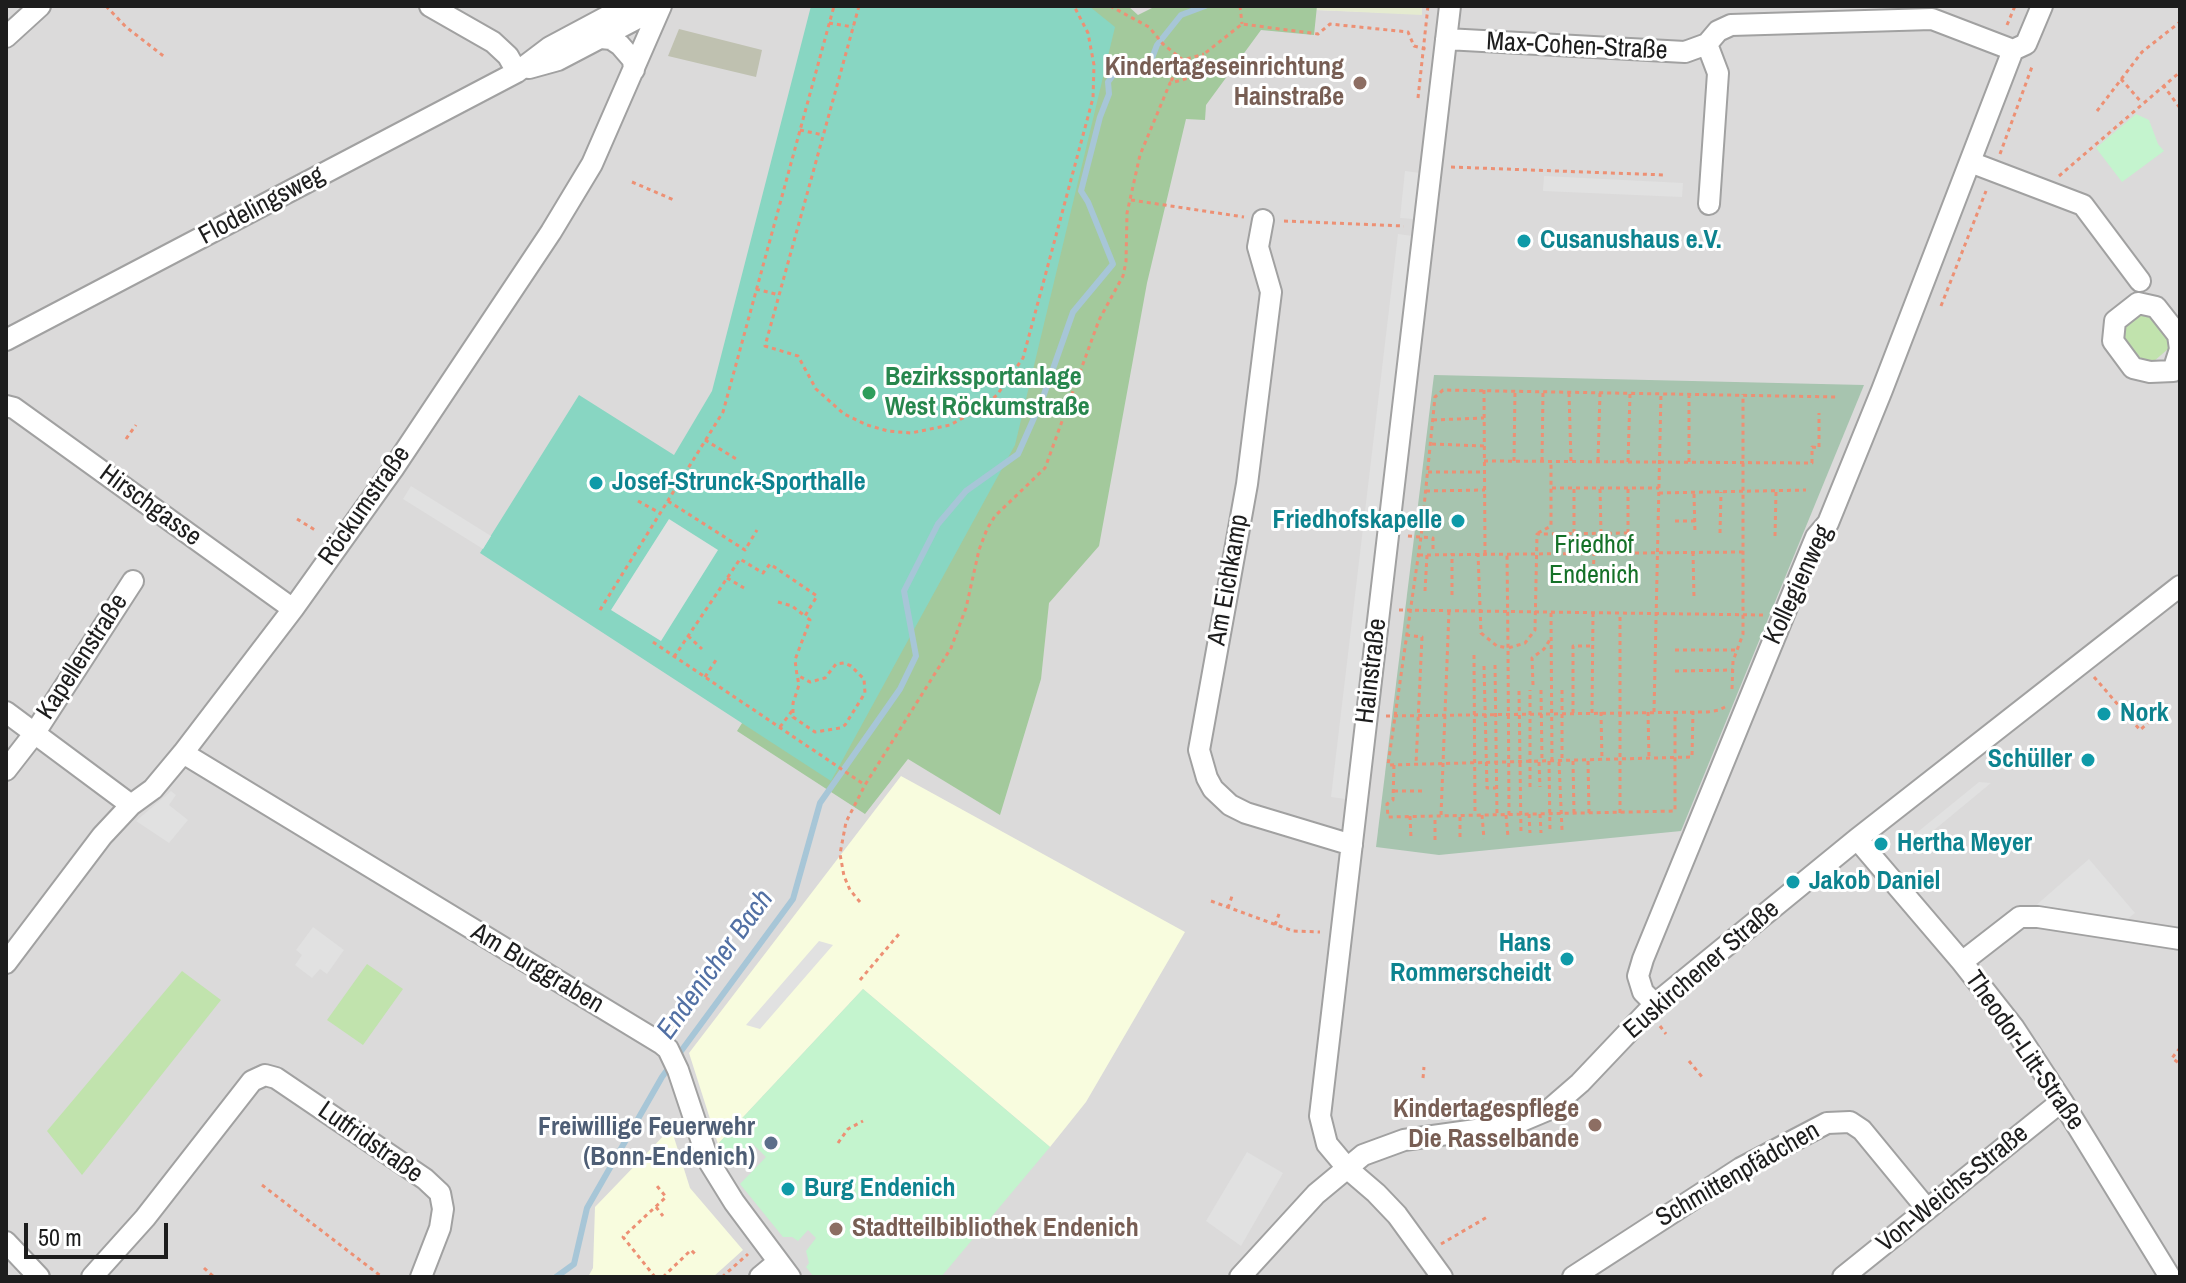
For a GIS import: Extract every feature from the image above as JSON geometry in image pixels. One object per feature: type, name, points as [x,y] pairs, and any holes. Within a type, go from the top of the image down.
[{"type":"street","points":[[6,37],[40,6]]},
{"type":"street","points":[[430,6],[493,42],[508,56],[517,72]]},
{"type":"street","name":"Flodelingsweg","points":[[6,340],[517,72],[550,47],[627,6]]},
{"type":"street","name":"Flodelingsweg","points":[[517,72],[558,60],[642,16],[652,6]]},
{"type":"street","name":"Röckumstraße","points":[[6,963],[102,836],[131,805],[153,789],[183,753],[293,609],[393,469],[551,232],[592,164],[661,6]]},
{"type":"street","name":"Hainstraße","points":[[1442,1277],[1386,1203],[1348,1169],[1327,1144],[1320,1116],[1450,6]]},
{"type":"street","name":"Kollegienweg","points":[[1655,1004],[1643,992],[1638,976],[1643,959],[1816,537],[1828,523],[1840,494],[2013,50],[2026,44],[2042,6]]},
{"type":"street","name":"Max-Cohen-Straße","points":[[1446,45],[1685,52],[1707,44],[1718,31],[1731,25],[1932,19],[2013,50]]},
{"type":"street","points":[[601,38],[611,39],[620,45],[633,60],[634,70]]},
{"type":"street","name":"Max-Cohen-Straße","points":[[1707,44],[1718,73],[1709,204]]},
{"type":"street","points":[[1970,162],[2083,205],[2140,281]]},
{"type":"street","name":"Am Eichkamp","points":[[1263,220],[1258,247],[1271,292],[1247,484],[1199,750],[1213,789],[1230,805],[1246,813],[1352,845]]},
{"type":"street","name":"Hirschgasse","points":[[6,406],[33,421],[293,609]]},
{"type":"street","name":"Kapellenstraße","points":[[34,734],[133,581]]},
{"type":"street","name":"Euskirchener Straße","points":[[1240,1277],[1316,1194],[1363,1155],[1404,1140],[1512,1125],[1534,1118],[1564,1098],[1655,1004],[1857,839],[2176,597]]},
{"type":"street","name":"Kapellenstraße","points":[[6,712],[131,805]]},
{"type":"street","points":[[6,770],[34,734]]},
{"type":"street","name":"Am Burggraben","points":[[183,753],[668,1049],[708,1160],[784,1269]]},
{"type":"street","name":"Theodor-Litt-Straße","points":[[1857,839],[2014,1028],[2170,1277]]},
{"type":"street","points":[[1962,962],[2020,917],[2038,917],[2180,939]]},
{"type":"street","name":"Lutfridstraße","points":[[92,1277],[145,1218],[252,1081],[265,1075],[276,1078],[425,1179],[440,1193],[443,1209],[440,1228],[421,1277]]},
{"type":"street","name":"Von-Weichs-Straße","points":[[1843,1277],[2062,1101]]},
{"type":"street","name":"Schmittenpfädchen","points":[[1573,1277],[1741,1168],[1827,1123],[1850,1122],[1862,1130],[1927,1209]]},
{"type":"street","points":[[6,1242],[39,1277]]},
{"type":"street","points":[[760,1277],[784,1269]]},
{"type":"path","points":[[106,6],[126,27],[166,58]]},
{"type":"path","points":[[600,610],[723,412],[834,6]]},
{"type":"path","points":[[859,6],[765,346],[798,356],[810,380],[844,414],[888,431],[924,431],[967,417],[997,395],[1023,358],[1093,98],[1094,65],[1088,33],[1074,6]]},
{"type":"path","points":[[1110,6],[1149,27],[1163,44],[1183,60]]},
{"type":"path","points":[[1240,6],[1242,24]]},
{"type":"path","points":[[2097,111],[2142,52],[2180,22]]},
{"type":"path","points":[[829,23],[853,27]]},
{"type":"path","points":[[860,902],[844,876],[840,854],[846,822],[865,785],[951,648],[966,608],[987,529],[995,516],[1045,468],[1099,320],[1123,276],[1127,213],[1140,155],[1183,60],[1204,54],[1242,24],[1318,34],[1330,24],[1408,32],[1414,46],[1446,45]]},
{"type":"path","points":[[1170,83],[1197,76],[1204,54]]},
{"type":"path","points":[[2043,190],[2180,72]]},
{"type":"path","points":[[2121,79],[2142,103]]},
{"type":"path","points":[[2163,85],[2180,108]]},
{"type":"path","points":[[800,130],[823,135]]},
{"type":"path","points":[[1431,166],[1665,175]]},
{"type":"path","points":[[632,182],[674,200]]},
{"type":"path","points":[[1131,200],[1263,220],[1424,227]]},
{"type":"path","points":[[756,289],[779,295]]},
{"type":"path","points":[[1693,711],[1692,757],[1388,765],[1421,537],[1435,397],[1443,390],[1515,390],[1837,397]]},
{"type":"path","points":[[1484,390],[1485,553]]},
{"type":"path","points":[[1514,461],[1515,390]]},
{"type":"path","points":[[1542,461],[1543,391]]},
{"type":"path","points":[[1569,391],[1571,461]]},
{"type":"path","points":[[1598,461],[1600,392]]},
{"type":"path","points":[[1628,462],[1630,392]]},
{"type":"path","points":[[1654,712],[1661,393]]},
{"type":"path","points":[[1689,393],[1689,462]]},
{"type":"path","points":[[1386,716],[1693,711],[1725,707],[1730,698],[1737,650],[1743,634],[1743,394]]},
{"type":"path","points":[[1484,461],[1812,463],[1812,447],[1819,448],[1819,413]]},
{"type":"path","points":[[1433,420],[1484,418]]},
{"type":"path","points":[[126,439],[136,425]]},
{"type":"path","points":[[705,440],[738,460]]},
{"type":"path","points":[[1431,444],[1484,446]]},
{"type":"path","points":[[1537,534],[1551,526],[1551,461]]},
{"type":"path","points":[[1428,472],[1484,472]]},
{"type":"path","points":[[1552,488],[1694,492],[1806,490]]},
{"type":"path","points":[[1574,488],[1574,534]]},
{"type":"path","points":[[1600,488],[1601,533]]},
{"type":"path","points":[[1628,488],[1628,552]]},
{"type":"path","points":[[1426,491],[1485,490]]},
{"type":"path","points":[[1775,536],[1776,491]]},
{"type":"path","points":[[1694,492],[1695,534]]},
{"type":"path","points":[[1720,533],[1721,492]]},
{"type":"path","points":[[638,501],[660,513]]},
{"type":"path","points":[[668,501],[745,550]]},
{"type":"path","points":[[297,519],[315,530]]},
{"type":"path","points":[[1675,521],[1695,521]]},
{"type":"path","points":[[674,657],[757,530]]},
{"type":"path","points":[[1537,534],[1628,533]]},
{"type":"path","points":[[1478,553],[1481,633],[1497,646],[1508,648],[1525,643],[1535,630],[1537,612],[1537,534]]},
{"type":"path","points":[[1409,536],[1433,538],[1433,553]]},
{"type":"path","points":[[1693,552],[1694,598]]},
{"type":"path","points":[[1418,554],[1743,552]]},
{"type":"path","points":[[1452,553],[1452,595]]},
{"type":"path","points":[[1507,553],[1508,837]]},
{"type":"path","points":[[1593,583],[1594,553]]},
{"type":"path","points":[[1425,591],[1427,555]]},
{"type":"path","points":[[740,559],[763,573],[770,564],[817,596]]},
{"type":"path","points":[[727,578],[744,588]]},
{"type":"path","points":[[1548,583],[1640,582]]},
{"type":"path","points":[[805,616],[820,590]]},
{"type":"path","points":[[778,602],[792,606],[810,620],[795,660],[799,685],[792,710],[780,727]]},
{"type":"path","points":[[1379,610],[1768,615]]},
{"type":"path","points":[[1441,816],[1449,611]]},
{"type":"path","points":[[1550,832],[1551,612]]},
{"type":"path","points":[[1592,713],[1593,613]]},
{"type":"path","points":[[1620,613],[1620,813]]},
{"type":"path","points":[[1406,635],[1422,637],[1416,764]]},
{"type":"path","points":[[688,636],[702,649]]},
{"type":"path","points":[[1530,787],[1532,658],[1551,638]]},
{"type":"path","points":[[653,642],[865,785]]},
{"type":"path","points":[[1573,713],[1573,646],[1593,646]]},
{"type":"path","points":[[1675,650],[1737,650]]},
{"type":"path","points":[[1474,655],[1475,815]]},
{"type":"path","points":[[705,677],[716,660]]},
{"type":"path","points":[[792,710],[793,717],[815,732],[840,728],[845,725],[865,687],[860,673],[844,663],[836,664],[825,678],[799,685]]},
{"type":"path","points":[[1495,665],[1497,815]]},
{"type":"path","points":[[1484,666],[1487,788],[1496,788]]},
{"type":"path","points":[[1675,671],[1733,670]]},
{"type":"path","points":[[797,675],[810,682]]},
{"type":"path","points":[[2098,682],[2140,730],[2169,704]]},
{"type":"path","points":[[1540,787],[1541,690]]},
{"type":"path","points":[[1562,690],[1562,830]]},
{"type":"path","points":[[1519,691],[1521,834]]},
{"type":"path","points":[[1394,765],[1393,800],[1387,804],[1388,817],[1675,811],[1675,711]]},
{"type":"path","points":[[1601,712],[1602,760]]},
{"type":"path","points":[[1648,712],[1649,759]]},
{"type":"path","points":[[1573,760],[1574,813]]},
{"type":"path","points":[[1588,760],[1589,813]]},
{"type":"path","points":[[1394,791],[1423,791]]},
{"type":"path","points":[[1529,814],[1530,833]]},
{"type":"path","points":[[1540,814],[1541,833]]},
{"type":"path","points":[[1460,815],[1460,837]]},
{"type":"path","points":[[1482,815],[1484,839]]},
{"type":"path","points":[[1410,816],[1411,838]]},
{"type":"path","points":[[1435,816],[1435,840]]},
{"type":"path","points":[[1228,908],[1232,896]]},
{"type":"path","points":[[1211,901],[1293,931],[1340,932]]},
{"type":"path","points":[[1275,925],[1279,914]]},
{"type":"path","points":[[860,980],[899,934]]},
{"type":"path","points":[[2180,1048],[2172,1058],[2180,1064]]},
{"type":"path","points":[[1689,1061],[1703,1078]]},
{"type":"path","points":[[1423,1078],[1424,1067]]},
{"type":"path","points":[[838,1143],[848,1129],[863,1121]]},
{"type":"path","points":[[262,1185],[382,1277]]},
{"type":"path","points":[[655,1277],[623,1237],[666,1197],[657,1186]]},
{"type":"path","points":[[655,1206],[663,1216]]},
{"type":"path","points":[[1425,1254],[1489,1216]]},
{"type":"path","points":[[722,1277],[762,1241]]},
{"type":"path","points":[[663,1277],[691,1250],[697,1256]]},
{"type":"path","points":[[204,1268],[214,1277]]},
{"type":"shaded area","points":[[6,6],[1316,6],[1316,10],[1422,14],[1422,6],[2180,6],[2180,1277],[6,1277]]},
{"type":"shaded area","points":[[1317,6],[1422,6],[1422,15],[1316,10]]},
{"type":"shaded area","points":[[679,29],[762,50],[756,77],[668,56]]},
{"type":"shaded area","points":[[1405,171],[1420,173],[1415,219],[1400,218]]},
{"type":"shaded area","points":[[1544,176],[1683,183],[1682,197],[1543,191]]},
{"type":"shaded area","points":[[1398,234],[1412,236],[1346,799],[1331,797]]},
{"type":"shaded area","points":[[411,486],[491,536],[483,549],[403,499]]},
{"type":"shaded area","points":[[669,519],[718,550],[661,641],[611,610]]},
{"type":"shaded area","points":[[901,776],[1185,932],[1086,1102],[1050,1147],[863,989],[718,1144],[689,1053]]},
{"type":"shaded area","points":[[1979,782],[1991,783],[1916,845],[1904,843]]},
{"type":"shaded area","points":[[171,791],[176,795],[169,805],[188,820],[169,843],[136,821]]},
{"type":"shaded area","points":[[2089,859],[2135,913],[2125,921],[2034,907]]},
{"type":"shaded area","points":[[313,927],[344,950],[327,974],[320,969],[312,978],[295,965],[302,955],[296,950]]},
{"type":"shaded area","points":[[819,941],[833,945],[760,1029],[746,1025]]},
{"type":"shaded area","points":[[671,1128],[690,1188],[743,1250],[713,1277],[588,1277],[593,1268],[595,1207]]},
{"type":"shaded area","points":[[1247,1152],[1283,1173],[1241,1246],[1206,1221]]},
{"type":"green space","name":"Bezirkssportanlage West Röckumstraße","points":[[811,6],[1089,6],[1115,27],[1015,445],[831,781],[480,553],[579,395],[674,455],[712,391]]},
{"type":"green space","points":[[1083,6],[1128,6],[1138,15],[1156,6],[1317,6],[1314,35],[1261,30],[1206,105],[1205,120],[1186,119],[1147,283],[1099,546],[1049,603],[1041,679],[1000,815],[908,759],[865,814],[737,731],[753,706]]},
{"type":"green space","points":[[2136,114],[2149,120],[2164,151],[2122,182],[2096,148]]},
{"type":"green space","points":[[2134,312],[2148,312],[2169,339],[2168,349],[2153,362],[2141,364],[2119,339],[2119,324]]},
{"type":"green space","name":"Friedhof Endenich","points":[[1434,375],[1864,385],[1681,831],[1439,855],[1376,847]]},
{"type":"green space","points":[[367,964],[403,989],[363,1045],[327,1020]]},
{"type":"green space","points":[[182,971],[221,1000],[82,1175],[47,1131]]},
{"type":"green space","points":[[863,989],[1050,1147],[941,1277],[814,1277],[806,1267],[809,1263],[806,1251],[816,1238],[808,1230],[798,1241],[783,1237],[740,1184],[766,1157],[752,1143],[728,1164],[718,1144]]},
{"type":"waterway","name":"Endenicher Bach","points":[[556,1277],[574,1264],[587,1208],[662,1077],[793,899],[820,803],[900,689],[916,656],[904,591],[938,524],[966,491],[1018,454],[1042,400],[1073,312],[1113,264],[1081,191],[1109,94],[1108,82],[1119,67],[1136,73],[1149,66],[1157,45],[1181,15],[1205,6]]},
{"type":"place","name":"Kindertageseinrichtung Hainstraße","points":[[1360,83]]},
{"type":"place","name":"Cusanushaus e.V.","points":[[1524,241]]},
{"type":"place","name":"Bezirkssportanlage West Röckumstraße","points":[[869,393]]},
{"type":"place","name":"Josef-Strunck-Sporthalle","points":[[596,483]]},
{"type":"place","name":"Friedhofskapelle","points":[[1458,521]]},
{"type":"place","name":"Nork","points":[[2104,714]]},
{"type":"place","name":"Schüller","points":[[2088,760]]},
{"type":"place","name":"Hertha Meyer","points":[[1881,844]]},
{"type":"place","name":"Jakob Daniel","points":[[1793,882]]},
{"type":"place","name":"Hans Rommerscheidt","points":[[1567,959]]},
{"type":"place","name":"Kindertagespflege Die Rasselbande","points":[[1595,1125]]},
{"type":"place","name":"Freiwillige Feuerwehr (Bonn-Endenich)","points":[[771,1143]]},
{"type":"place","name":"Burg Endenich","points":[[788,1189]]},
{"type":"place","name":"Stadtteilbibliothek Endenich","points":[[836,1229]]}]
